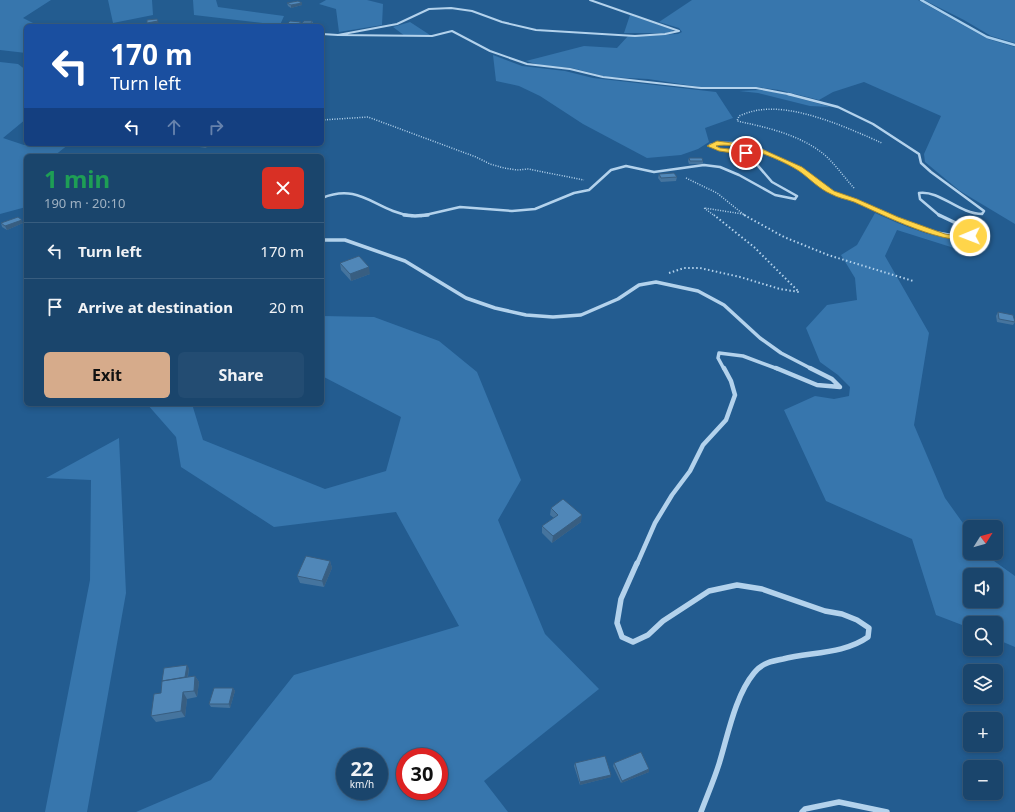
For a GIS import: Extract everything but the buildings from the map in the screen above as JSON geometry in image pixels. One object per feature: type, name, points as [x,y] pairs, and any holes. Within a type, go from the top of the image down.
[{"type":"street","points":[[338,35],[397,24],[429,9],[451,8],[472,11],[502,22],[536,30],[635,36],[679,32],[668,26],[590,0]]},
{"type":"street","points":[[324,34],[432,36],[452,31],[495,53],[534,65],[570,69],[603,77],[701,88],[756,88],[798,96],[838,107],[889,133],[919,154],[921,163],[931,172],[984,211],[982,214],[971,213],[933,194],[922,191],[919,193],[920,199],[931,208],[970,233],[970,236],[958,238],[944,236],[914,226],[855,200],[832,192],[800,169],[753,147],[717,143],[710,146],[719,149],[746,153],[772,182],[797,196],[794,199],[784,199],[767,192],[720,167],[696,166],[664,172],[653,172],[633,166],[624,166],[609,171],[596,186],[588,191],[574,193],[530,210],[461,207],[416,216],[391,211],[355,192],[338,192],[324,197]]},
{"type":"street","points":[[324,240],[334,238],[345,239],[378,252],[400,258],[409,262],[466,298],[495,308],[526,315],[553,318],[581,315],[618,299],[639,286],[656,282],[698,291],[724,305],[760,338],[781,354],[832,379],[840,387],[831,388],[817,385],[746,357],[732,353],[719,353],[718,358],[731,381],[735,394],[726,420],[703,445],[690,471],[672,495],[655,523],[621,599],[617,623],[622,637],[633,642],[648,635],[663,621],[709,591],[736,585],[769,591],[825,611],[842,614],[857,620],[869,628],[868,637],[858,644],[765,662],[754,673],[741,694],[718,771],[701,812]]},
{"type":"street","points":[[802,812],[805,809],[839,802],[886,812]]},
{"type":"path","points":[[855,190],[821,152],[804,142],[783,133],[737,121],[739,116],[748,111],[767,109],[797,113],[828,120],[883,143]]},
{"type":"path","points":[[324,120],[368,117],[504,168],[517,170],[528,169],[598,183]]},
{"type":"path","points":[[664,172],[699,183],[718,193],[743,214],[784,237],[828,255],[913,281]]},
{"type":"path","points":[[656,282],[664,275],[684,268],[700,268],[740,277],[780,289],[800,292],[747,238],[704,208],[743,214]]},
{"type":"shaded area","points":[[0,0],[51,0],[23,18],[35,24],[24,24],[24,53],[0,50]]},
{"type":"shaded area","points":[[108,0],[152,0],[153,15],[113,23]]},
{"type":"shaded area","points":[[193,0],[216,0],[218,7],[284,16],[280,24],[271,24],[194,15]]},
{"type":"shaded area","points":[[326,0],[367,0],[383,4],[382,25],[339,32],[336,9],[319,4]]},
{"type":"shaded area","points":[[692,0],[918,0],[988,39],[1015,47],[1015,224],[960,191],[925,162],[924,154],[941,116],[864,82],[833,92],[819,100],[779,90],[757,87],[700,87],[648,79],[607,77],[572,68],[539,65],[526,61],[584,46],[617,48],[628,36],[678,34],[682,32],[679,28],[659,22]]},
{"type":"shaded area","points":[[924,0],[1015,0],[1015,43],[991,36],[964,20]]},
{"type":"shaded area","points":[[630,15],[673,30],[672,32],[665,33],[624,33]]},
{"type":"shaded area","points":[[410,22],[430,35],[405,36],[393,27]]},
{"type":"shaded area","points":[[493,55],[522,66],[565,71],[593,78],[716,92],[733,118],[705,128],[709,142],[698,149],[681,155],[647,158],[583,124],[540,96],[519,86],[496,81]]},
{"type":"shaded area","points":[[0,62],[18,64],[24,68],[24,121],[3,138],[24,146],[66,146],[56,154],[24,154],[24,208],[0,214]]},
{"type":"shaded area","points":[[760,90],[780,93],[831,107],[810,106],[758,93],[739,91]]},
{"type":"shaded area","points":[[875,213],[910,228],[935,236],[959,240],[972,240],[954,248],[897,230],[885,256],[929,333],[914,425],[945,498],[963,523],[963,560],[993,560],[1015,576],[1015,647],[1003,642],[1003,616],[963,616],[963,625],[936,615],[912,539],[826,501],[784,410],[815,396],[834,399],[849,396],[850,387],[838,375],[820,362],[806,328],[827,305],[857,300],[855,278],[841,255],[857,245]]},
{"type":"shaded area","points":[[324,316],[374,317],[439,341],[477,372],[521,480],[498,520],[545,634],[599,689],[484,781],[508,812],[136,812],[211,780],[294,675],[459,626],[396,512],[274,527],[181,467],[176,437],[149,406],[193,406],[203,440],[325,489],[386,471],[401,417],[324,377]]},
{"type":"shaded area","points":[[119,438],[126,593],[87,812],[45,812],[90,580],[91,480],[46,478]]},
{"type":"waterway","points":[[921,0],[987,37],[1015,45]]},
{"type":"route","points":[[746,153],[734,150],[719,149],[710,146],[717,143],[753,147],[800,169],[832,192],[855,200],[895,219],[944,236],[958,238],[970,236]]}]
